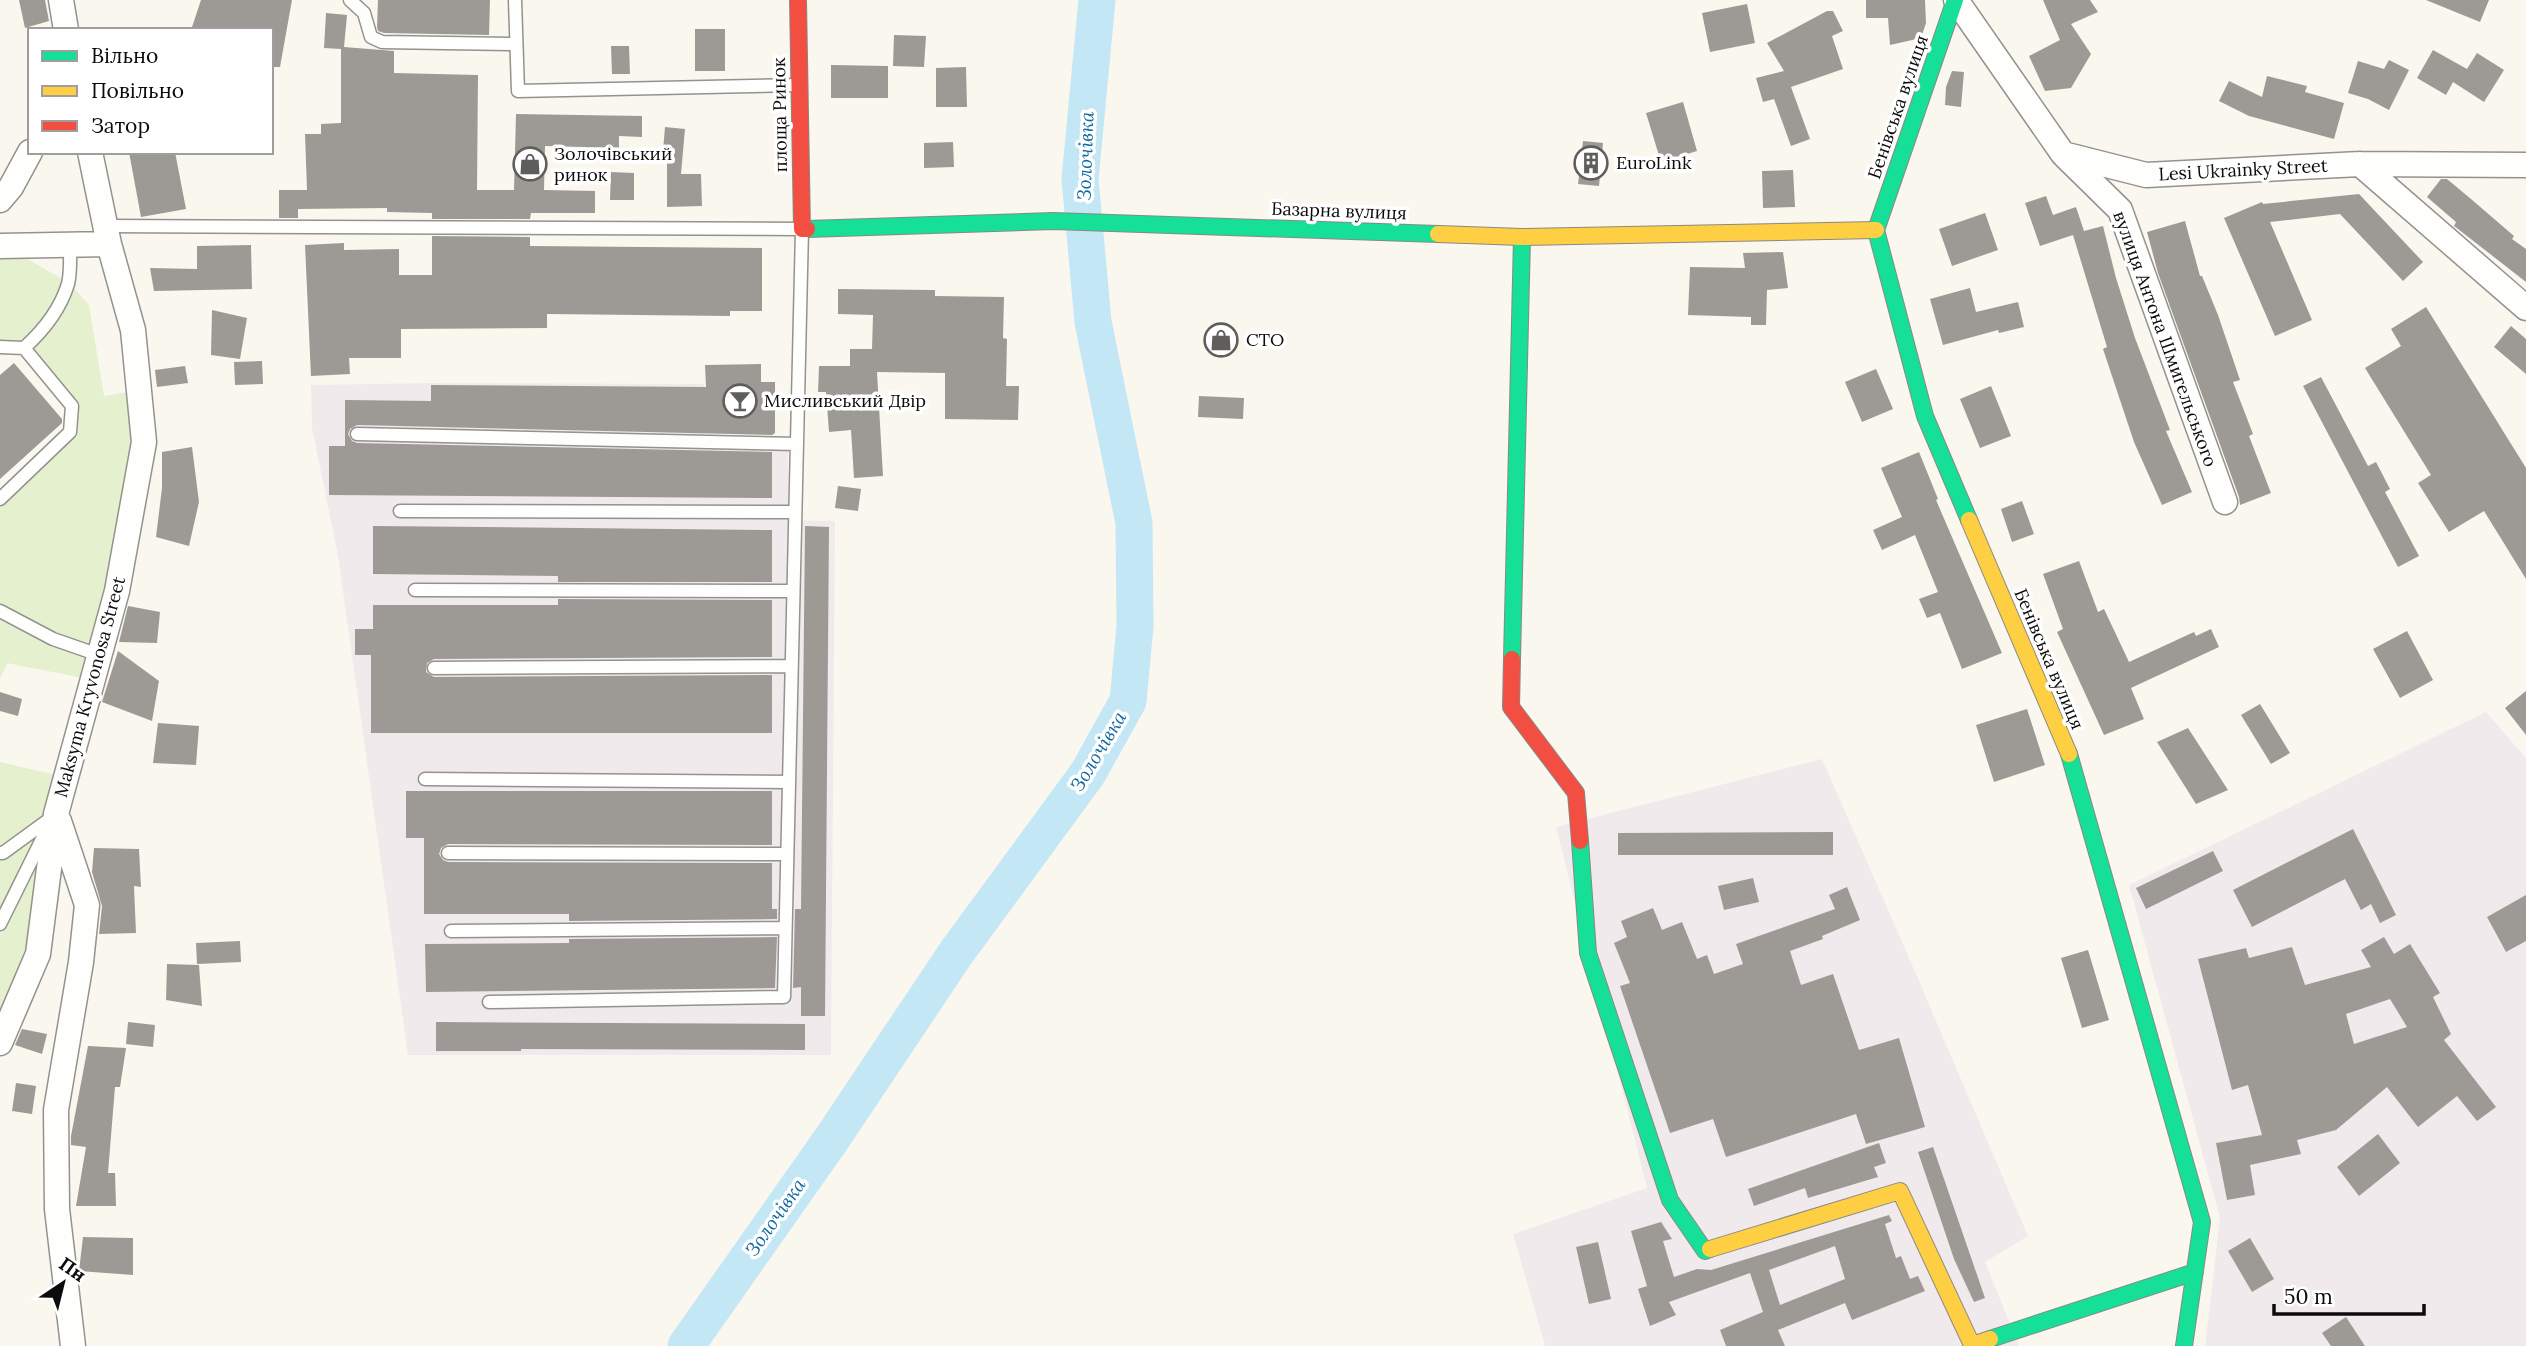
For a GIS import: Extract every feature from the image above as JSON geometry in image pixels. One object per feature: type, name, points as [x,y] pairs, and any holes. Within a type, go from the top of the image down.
[{"type":"street","points":[[61,0],[66,28]]},
{"type":"street","name":"площа Ринок","points":[[798,0],[802,229]]},
{"type":"street","points":[[1956,0],[2063,154]]},
{"type":"street","name":"Бенівська вулиця","points":[[1956,0],[1876,230],[1926,416],[2070,757],[2202,1222],[2184,1346]]},
{"type":"street","points":[[0,200],[11,187],[29,154]]},
{"type":"street","name":"Maksyma Kryvonosa Street","points":[[73,1346],[57,1209],[56,1110],[88,905],[57,814],[117,591],[144,442],[132,330],[107,235],[90,154]]},
{"type":"street","name":"Lesi Ukrainky Street","points":[[2063,154],[2146,175],[2360,164],[2526,165]]},
{"type":"street","name":"вулиця Антона Шмигельського","points":[[2063,154],[2120,210],[2225,502]]},
{"type":"street","points":[[2360,164],[2526,308]]},
{"type":"street","name":"Базарна вулиця","points":[[802,229],[1053,221],[1522,237],[1876,230]]},
{"type":"street","points":[[0,246],[70,245],[107,235]]},
{"type":"street","points":[[1522,237],[1511,707],[1576,793],[1588,953],[1670,1200],[1705,1251],[1900,1191],[1972,1345],[2195,1272]]},
{"type":"street","points":[[0,1043],[38,954],[57,814]]},
{"type":"lane","points":[[350,0],[363,13],[369,35],[374,40],[516,44]]},
{"type":"lane","points":[[515,0],[518,90],[798,85]]},
{"type":"lane","points":[[107,235],[802,229],[784,997],[489,1002]]},
{"type":"lane","points":[[0,347],[24,348],[43,330],[54,314],[68,282],[70,245]]},
{"type":"lane","points":[[0,499],[70,432],[72,406],[24,348]]},
{"type":"lane","points":[[357,434],[797,444]]},
{"type":"lane","points":[[400,511],[795,512]]},
{"type":"lane","points":[[415,590],[793,592]]},
{"type":"lane","points":[[0,611],[53,639],[99,655]]},
{"type":"lane","points":[[434,668],[791,666]]},
{"type":"lane","points":[[425,779],[789,782]]},
{"type":"lane","points":[[0,853],[57,814]]},
{"type":"lane","points":[[0,924],[57,814]]},
{"type":"lane","points":[[448,853],[787,854]]},
{"type":"lane","points":[[451,930],[785,928]]},
{"type":"shaded area","points":[[704,384],[704,437],[788,438],[788,520],[835,521],[831,1055],[408,1055],[338,556],[312,428],[311,385]]},
{"type":"shaded area","points":[[2486,712],[2526,758],[2526,1346],[2205,1346],[2220,1218],[2129,885]]},
{"type":"shaded area","points":[[1822,759],[2028,1236],[1985,1262],[2019,1346],[1545,1346],[1513,1234],[1647,1188],[1556,827]]},
{"type":"green space","points":[[20,255],[68,282],[89,305],[104,396],[128,392],[136,441],[109,587],[83,678],[7,663],[0,679],[0,499],[70,432],[72,407],[24,348],[0,347],[0,256]]},
{"type":"green space","points":[[0,762],[60,776],[38,954],[0,1043]]},
{"type":"building","points":[[19,0],[45,0],[49,21],[25,28]]},
{"type":"building","points":[[201,0],[292,0],[280,67],[273,67],[273,28],[192,28]]},
{"type":"building","points":[[378,0],[490,0],[489,35],[384,33],[378,31],[377,27]]},
{"type":"building","points":[[1866,0],[1925,0],[1926,23],[1921,38],[1890,45],[1888,18],[1866,18]]},
{"type":"building","points":[[2043,0],[2090,0],[2098,12],[2071,24],[2091,54],[2071,88],[2045,91],[2029,56],[2060,40]]},
{"type":"building","points":[[2426,0],[2489,0],[2480,22]]},
{"type":"building","points":[[1747,4],[1755,43],[1710,52],[1702,13]]},
{"type":"building","points":[[1827,11],[1833,11],[1843,31],[1832,36],[1843,69],[1791,87],[1810,139],[1791,146],[1774,99],[1763,102],[1756,78],[1784,71],[1767,43]]},
{"type":"building","points":[[326,13],[347,15],[344,47],[394,51],[394,73],[478,75],[477,190],[514,190],[516,114],[642,116],[642,137],[619,136],[619,148],[545,146],[544,190],[595,191],[595,213],[531,213],[530,219],[432,219],[432,213],[387,212],[387,208],[298,209],[298,218],[279,218],[279,190],[307,190],[305,134],[321,134],[321,124],[341,123],[341,49],[324,48]]},
{"type":"building","points":[[695,29],[725,29],[725,71],[695,71]]},
{"type":"building","points":[[894,35],[926,36],[924,67],[893,66]]},
{"type":"building","points":[[611,46],[629,46],[630,74],[612,74]]},
{"type":"building","points":[[2433,50],[2467,69],[2477,53],[2504,70],[2484,102],[2453,82],[2446,95],[2417,78]]},
{"type":"building","points":[[2389,60],[2409,70],[2389,110],[2368,99],[2348,93],[2358,61],[2384,69]]},
{"type":"building","points":[[831,65],[888,66],[888,98],[831,98]]},
{"type":"building","points":[[966,67],[967,107],[936,107],[936,68]]},
{"type":"building","points":[[1952,71],[1964,72],[1961,107],[1945,105],[1946,87]]},
{"type":"building","points":[[2267,76],[2307,86],[2305,92],[2344,103],[2334,139],[2249,116],[2219,101],[2229,81],[2262,97]]},
{"type":"building","points":[[1683,102],[1697,151],[1661,162],[1646,113]]},
{"type":"building","points":[[665,127],[685,129],[681,174],[701,174],[702,206],[667,207],[667,163],[662,163]]},
{"type":"building","name":"EuroLink","points":[[1583,141],[1603,143],[1599,186],[1578,184]]},
{"type":"building","points":[[953,142],[954,167],[924,168],[924,143]]},
{"type":"building","points":[[129,154],[175,154],[186,209],[141,217]]},
{"type":"building","points":[[1793,170],[1795,207],[1763,208],[1762,171]]},
{"type":"building","points":[[611,172],[634,173],[634,200],[610,200]]},
{"type":"building","points":[[2441,179],[2447,179],[2526,249],[2526,282],[2454,226],[2456,222],[2427,197]]},
{"type":"building","points":[[2359,194],[2423,262],[2403,281],[2340,214],[2270,222],[2312,320],[2275,336],[2224,218],[2262,202]]},
{"type":"building","points":[[2046,196],[2053,215],[2076,207],[2084,231],[2103,226],[2135,338],[2170,430],[2166,431],[2192,492],[2162,505],[2134,442],[2103,349],[2107,347],[2073,235],[2040,246],[2025,203]]},
{"type":"building","points":[[1985,213],[1998,250],[1952,266],[1939,229]]},
{"type":"building","points":[[2185,221],[2200,276],[2218,315],[2240,380],[2233,382],[2253,434],[2249,436],[2271,493],[2240,505],[2158,273],[2147,232]]},
{"type":"building","points":[[432,236],[530,237],[530,246],[762,248],[762,311],[730,311],[730,316],[547,314],[547,328],[401,329],[401,358],[349,358],[350,374],[311,376],[305,245],[344,243],[344,250],[399,249],[399,275],[432,275]]},
{"type":"building","points":[[251,245],[252,289],[154,291],[150,268],[197,269],[197,246]]},
{"type":"building","points":[[1783,252],[1788,288],[1767,290],[1766,325],[1751,325],[1751,317],[1688,315],[1690,267],[1745,268],[1743,253]]},
{"type":"building","points":[[1970,288],[1976,312],[2018,302],[2024,327],[1999,333],[1998,330],[1943,345],[1930,299]]},
{"type":"building","points":[[838,289],[935,290],[935,296],[1004,297],[1006,386],[1019,386],[1018,420],[945,419],[945,373],[877,372],[883,476],[854,478],[851,430],[829,432],[826,392],[818,392],[819,366],[850,366],[850,349],[872,349],[873,315],[838,314]]},
{"type":"building","points":[[2426,307],[2526,468],[2526,579],[2484,511],[2449,532],[2418,483],[2431,475],[2365,368],[2401,346],[2391,329]]},
{"type":"building","points":[[212,310],[247,318],[240,359],[211,355]]},
{"type":"building","points":[[2511,326],[2526,339],[2526,374],[2494,347]]},
{"type":"building","points":[[262,361],[263,384],[235,385],[234,362]]},
{"type":"building","points":[[14,363],[62,419],[62,423],[0,479],[0,375]]},
{"type":"building","points":[[761,364],[761,382],[775,382],[775,433],[772,435],[357,425],[350,429],[348,434],[352,441],[357,443],[772,452],[772,498],[329,495],[329,446],[345,446],[345,400],[431,401],[431,385],[706,387],[705,365]]},
{"type":"building","points":[[185,366],[188,383],[157,387],[155,370]]},
{"type":"building","points":[[1876,369],[1893,409],[1862,422],[1845,382]]},
{"type":"building","points":[[2321,377],[2368,466],[2376,462],[2390,489],[2385,492],[2419,556],[2398,567],[2303,386]]},
{"type":"building","points":[[1991,386],[2011,436],[1980,448],[1960,399]]},
{"type":"building","points":[[1199,396],[1244,398],[1243,419],[1198,417]]},
{"type":"building","points":[[192,447],[199,502],[189,546],[156,537],[162,488],[162,452]]},
{"type":"building","points":[[1919,452],[1938,499],[1936,500],[2002,653],[1962,669],[1940,613],[1927,618],[1919,599],[1938,592],[1915,535],[1882,550],[1873,530],[1902,517],[1881,468]]},
{"type":"building","points":[[838,486],[861,489],[858,511],[835,508]]},
{"type":"building","points":[[2022,501],[2034,534],[2012,542],[2001,509]]},
{"type":"building","points":[[373,526],[772,530],[772,582],[558,582],[558,576],[373,574]]},
{"type":"building","points":[[805,526],[829,527],[825,1016],[801,1016],[801,987],[793,988],[795,909],[801,909]]},
{"type":"building","points":[[2079,561],[2098,612],[2104,609],[2129,662],[2194,632],[2196,636],[2211,629],[2219,647],[2131,688],[2144,719],[2104,735],[2057,632],[2063,629],[2043,574]]},
{"type":"building","points":[[558,599],[772,600],[772,657],[434,659],[427,663],[426,672],[434,677],[772,675],[772,733],[371,733],[371,655],[355,655],[355,629],[373,629],[373,605],[558,605]]},
{"type":"building","points":[[128,606],[160,612],[157,643],[119,642]]},
{"type":"building","points":[[2407,631],[2433,680],[2400,698],[2373,649]]},
{"type":"building","points":[[118,651],[159,681],[152,721],[102,702]]},
{"type":"building","points":[[2526,691],[2526,735],[2505,708]]},
{"type":"building","points":[[0,692],[22,699],[18,716],[0,711]]},
{"type":"building","points":[[2260,704],[2290,753],[2271,764],[2241,715]]},
{"type":"building","points":[[2027,709],[2045,765],[1994,782],[1976,725]]},
{"type":"building","points":[[158,723],[199,726],[196,765],[153,763]]},
{"type":"building","points":[[2188,728],[2228,790],[2196,804],[2157,742]]},
{"type":"building","points":[[406,791],[772,791],[772,845],[448,844],[441,848],[439,854],[448,862],[772,863],[772,909],[777,909],[777,919],[569,921],[569,914],[424,914],[424,838],[406,838]]},
{"type":"building","points":[[2353,829],[2396,915],[2380,923],[2371,904],[2361,910],[2345,879],[2252,927],[2233,890]]},
{"type":"building","points":[[1833,832],[1833,855],[1618,855],[1618,833]]},
{"type":"building","points":[[94,848],[139,849],[141,887],[134,886],[136,933],[99,934],[102,906],[92,872]]},
{"type":"building","points":[[2213,851],[2223,871],[2146,909],[2136,888]]},
{"type":"building","points":[[1753,878],[1759,902],[1724,910],[1718,886]]},
{"type":"building","points":[[1847,887],[1860,920],[1822,936],[1823,939],[1790,951],[1801,985],[1833,974],[1859,1050],[1899,1038],[1925,1127],[1866,1144],[1856,1114],[1726,1157],[1713,1119],[1670,1133],[1620,986],[1630,983],[1614,943],[1627,937],[1621,921],[1653,908],[1662,930],[1682,922],[1697,959],[1707,955],[1714,974],[1743,964],[1736,944],[1835,909],[1829,895]]},
{"type":"building","points":[[2526,895],[2526,941],[2506,952],[2487,917]]},
{"type":"building","points":[[777,937],[775,988],[426,992],[425,944],[569,943],[569,939]]},
{"type":"building","points":[[2384,937],[2394,954],[2410,944],[2440,993],[2433,997],[2451,1034],[2444,1040],[2496,1107],[2477,1121],[2457,1096],[2418,1127],[2387,1087],[2336,1130],[2297,1140],[2301,1154],[2250,1165],[2255,1195],[2227,1200],[2216,1143],[2262,1135],[2248,1085],[2232,1090],[2198,959],[2246,948],[2249,958],[2292,947],[2305,985],[2371,967],[2361,950]],"holes":[[[2390,999],[2407,1027],[2354,1044],[2346,1014]]]},
{"type":"building","points":[[240,941],[241,962],[197,964],[196,943]]},
{"type":"building","points":[[2088,950],[2109,1020],[2082,1028],[2061,958]]},
{"type":"building","points":[[167,964],[199,965],[202,1006],[166,1000]]},
{"type":"building","points":[[128,1022],[155,1025],[153,1047],[126,1044]]},
{"type":"building","points":[[436,1022],[805,1024],[805,1050],[436,1051]]},
{"type":"building","points":[[22,1029],[47,1034],[42,1054],[15,1045]]},
{"type":"building","points":[[88,1046],[126,1048],[120,1087],[115,1087],[108,1173],[115,1173],[116,1206],[76,1206],[86,1147],[71,1145],[71,1136]]},
{"type":"building","points":[[16,1083],[36,1086],[32,1114],[12,1111]]},
{"type":"building","points":[[2378,1134],[2400,1163],[2359,1196],[2337,1167]]},
{"type":"building","points":[[1879,1143],[1886,1163],[1874,1167],[1878,1177],[1808,1198],[1805,1188],[1754,1206],[1748,1189]]},
{"type":"building","points":[[1933,1147],[1985,1298],[1974,1302],[1954,1259],[1918,1152]]},
{"type":"building","points":[[1889,1215],[1892,1221],[1885,1224],[1896,1258],[1901,1256],[1910,1279],[1918,1276],[1925,1291],[1852,1320],[1845,1303],[1778,1330],[1785,1346],[1726,1346],[1720,1330],[1763,1312],[1750,1273],[1669,1302],[1676,1315],[1650,1326],[1638,1289],[1647,1286],[1631,1231],[1661,1222],[1672,1239],[1663,1241],[1674,1277],[1697,1269],[1711,1270]],"holes":[[[1835,1246],[1845,1279],[1780,1305],[1769,1270]]]},
{"type":"building","points":[[83,1237],[133,1238],[133,1275],[79,1271]]},
{"type":"building","points":[[2250,1238],[2274,1279],[2252,1292],[2228,1251]]},
{"type":"building","points":[[1598,1242],[1611,1299],[1589,1304],[1576,1247]]},
{"type":"building","points":[[2346,1317],[2365,1346],[2331,1346],[2322,1333]]},
{"type":"waterway","name":"Золочівка","points":[[686,1346],[833,1137],[956,953],[1088,773],[1128,701],[1135,626],[1134,523],[1093,322],[1080,179],[1097,0]]},
{"type":"traffic: fast","points":[[1955,0],[1876,230],[1925,416],[1969,520]]},
{"type":"traffic: fast","points":[[807,229],[1053,221],[1438,234]]},
{"type":"traffic: fast","points":[[1512,659],[1522,237]]},
{"type":"traffic: fast","points":[[2069,754],[2202,1222],[2184,1346]]},
{"type":"traffic: fast","points":[[1580,841],[1588,953],[1670,1200],[1705,1251],[1710,1249]]},
{"type":"traffic: fast","points":[[1990,1339],[2195,1272]]},
{"type":"traffic: slow","points":[[1438,234],[1522,237],[1876,230]]},
{"type":"traffic: slow","points":[[1969,520],[2069,754]]},
{"type":"traffic: slow","points":[[1710,1249],[1900,1191],[1972,1345],[1990,1339]]},
{"type":"traffic: jam","points":[[798,0],[802,229],[807,229]]},
{"type":"traffic: jam","points":[[1512,659],[1511,707],[1576,793],[1580,841]]},
{"type":"place","name":"EuroLink","points":[[1591,163]]},
{"type":"place","name":"Золочівський ринок","points":[[530,164]]},
{"type":"place","name":"СТО","points":[[1221,340]]},
{"type":"place","name":"Мисливський Двір","points":[[740,401]]}]
